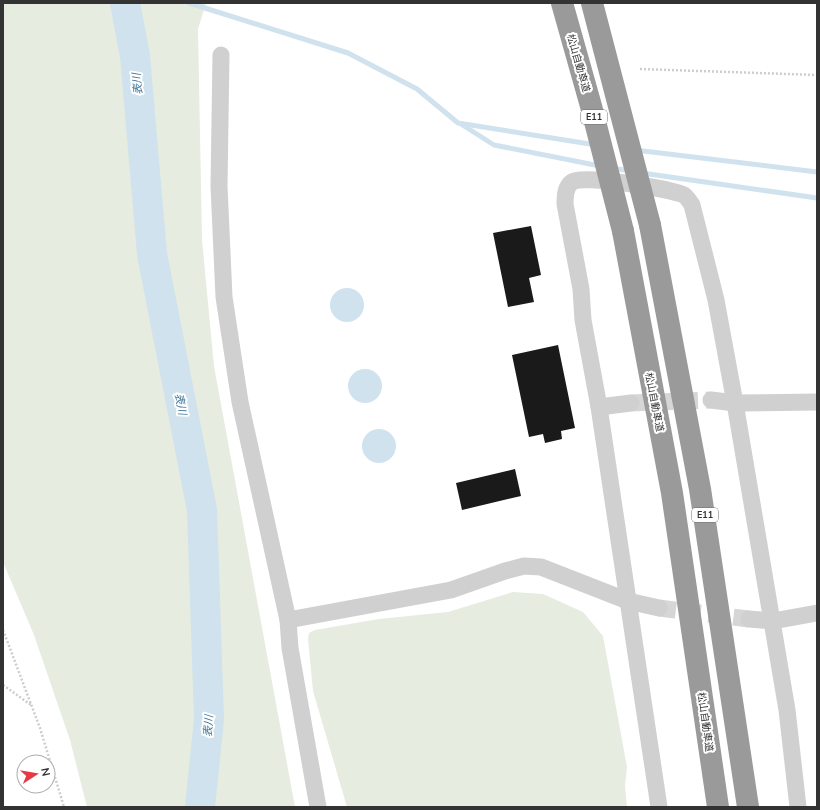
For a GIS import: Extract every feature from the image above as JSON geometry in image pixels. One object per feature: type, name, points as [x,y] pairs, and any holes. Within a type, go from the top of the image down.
[{"type":"highway","name":"松山自動車道","points":[[562,3],[623,231],[672,493],[718,807]]},
{"type":"highway","name":"E11","points":[[592,3],[650,226],[700,489],[748,807]]},
{"type":"street","points":[[222,55],[219,186],[224,297],[240,402],[288,620],[290,648],[318,807]]},
{"type":"street","points":[[659,807],[599,407],[583,320],[581,289],[565,204],[565,192],[570,182],[578,178],[592,178],[655,188],[685,196],[692,205],[716,300],[736,403],[787,710],[798,807]]},
{"type":"street","points":[[711,400],[736,403],[817,402]]},
{"type":"street","points":[[599,407],[631,403]]},
{"type":"street","points":[[288,620],[451,590],[524,566],[541,567],[628,601],[659,608]]},
{"type":"street","points":[[748,619],[773,621],[817,613]]},
{"type":"path","points":[[640,69],[817,75]]},
{"type":"path","points":[[3,630],[31,705],[64,807]]},
{"type":"path","points":[[3,685],[31,705]]},
{"type":"shaded area","points":[[3,3],[206,3],[198,29],[202,240],[214,366],[295,807],[87,807],[70,740],[34,635],[3,562]]},
{"type":"shaded area","points":[[513,592],[543,594],[583,612],[603,636],[627,767],[625,786],[627,807],[347,807],[313,691],[308,639],[309,633],[315,630],[379,619],[448,612]]},
{"type":"water","points":[[344,288],[350,288],[359,293],[363,299],[363,311],[359,317],[350,322],[344,322],[335,317],[330,308],[330,302],[335,293]]},
{"type":"water","points":[[362,369],[368,369],[372,370],[379,376],[382,386],[381,393],[375,400],[368,403],[362,403],[358,402],[351,396],[348,389],[348,383],[349,379],[355,372]]},
{"type":"water","points":[[379,429],[385,430],[391,434],[395,440],[395,452],[391,458],[385,462],[379,463],[373,462],[367,458],[363,452],[362,446],[363,440],[367,434],[373,430]]},
{"type":"building","points":[[531,226],[541,275],[529,278],[534,302],[508,307],[493,233]]},
{"type":"building","points":[[558,345],[575,428],[561,431],[562,439],[545,443],[543,434],[529,437],[512,355]]},
{"type":"building","points":[[515,469],[521,496],[462,510],[456,483]]},
{"type":"waterway","name":"表川","points":[[125,3],[135,56],[152,254],[202,510],[209,719],[200,807]]},
{"type":"waterway","points":[[189,3],[348,53],[417,89],[458,123],[596,145]]},
{"type":"waterway","points":[[461,124],[494,145],[600,166]]},
{"type":"waterway","points":[[635,150],[817,172]]},
{"type":"waterway","points":[[612,168],[630,171]]},
{"type":"waterway","points":[[642,173],[817,198]]},
{"type":"tunnel","points":[[631,403],[711,400]]},
{"type":"tunnel","points":[[659,608],[749,619]]}]
